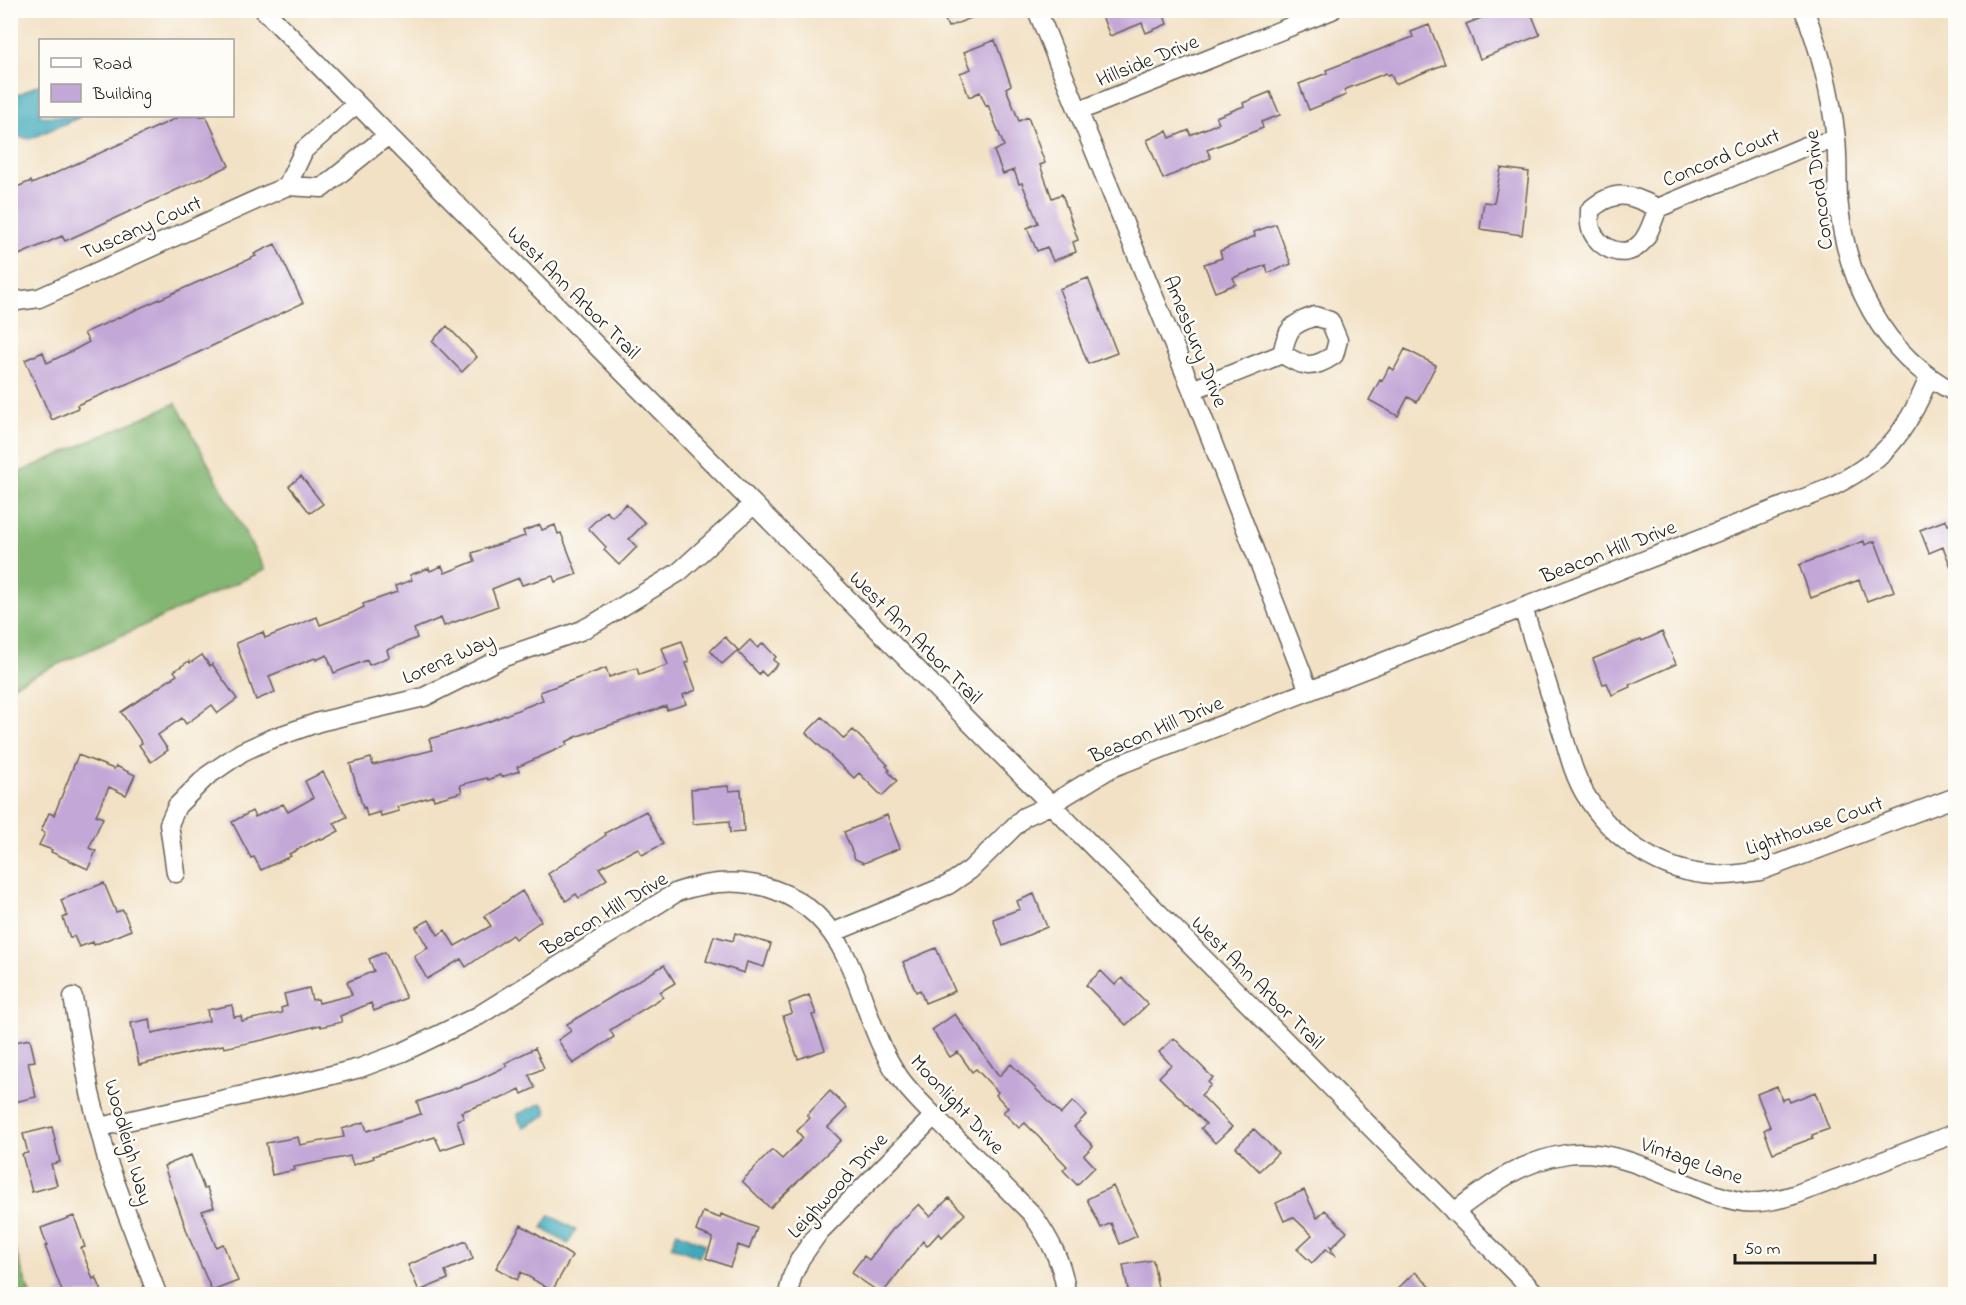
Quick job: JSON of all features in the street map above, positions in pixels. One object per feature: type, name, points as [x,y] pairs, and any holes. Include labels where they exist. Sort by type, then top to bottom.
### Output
[{"type":"street","name":"West Ann Arbor Trail","points":[[264,10],[1536,1294]]},
{"type":"street","name":"Amesbury Drive","points":[[1037,10],[1192,390],[1309,691]]},
{"type":"street","name":"Hillside Drive","points":[[1079,111],[1332,10]]},
{"type":"street","name":"Concord Drive","points":[[1804,10],[1819,54],[1828,93],[1836,140],[1838,199],[1842,225],[1858,287],[1891,341],[1912,364],[1929,377]]},
{"type":"street","points":[[287,186],[304,150],[356,104]]},
{"type":"street","name":"Tuscany Court","points":[[10,302],[39,298],[287,186],[322,188],[388,135]]},
{"type":"street","name":"Concord Court","points":[[1658,208],[1806,146],[1836,140]]},
{"type":"street","points":[[1192,390],[1282,354]]},
{"type":"street","points":[[1929,377],[1956,393]]},
{"type":"street","name":"Beacon Hill Drive","points":[[100,1127],[316,1079],[360,1068],[403,1052],[478,1016],[663,900],[698,885],[735,882],[772,888],[803,905],[832,933],[948,885],[970,870],[1024,817],[1050,805],[1111,768],[1848,480],[1874,462],[1900,435],[1917,408],[1929,377]]},
{"type":"street","name":"Lorenz Way","points":[[176,873],[169,824],[171,816],[177,806],[207,776],[224,763],[267,740],[318,722],[424,697],[504,657],[580,631],[679,572],[753,505]]},
{"type":"street","name":"Lighthouse Court","points":[[1522,608],[1570,760],[1585,794],[1599,814],[1621,837],[1642,853],[1669,866],[1714,875],[1737,875],[1760,871],[1956,797]]},
{"type":"street","name":"Moonlight Drive","points":[[832,933],[847,959],[875,1036],[886,1058],[904,1084],[1032,1214],[1047,1236],[1058,1261],[1065,1294]]},
{"type":"street","name":"Woodleigh Way","points":[[73,998],[90,1093],[108,1163],[157,1294]]},
{"type":"street","name":"Leighwood Drive","points":[[788,1294],[800,1259],[819,1232],[934,1116]]},
{"type":"street","name":"Vintage Lane","points":[[1454,1212],[1502,1177],[1531,1164],[1569,1154],[1598,1155],[1624,1161],[1732,1199],[1759,1202],[1797,1194],[1956,1133]]},
{"type":"green space","points":[[176,403],[265,570],[11,686],[11,476]]},
{"type":"green space","points":[[11,1238],[30,1294],[11,1294]]},
{"type":"water","points":[[39,84],[39,117],[80,117],[30,139],[11,135],[11,98]]},
{"type":"water","points":[[542,1103],[547,1115],[524,1127],[519,1121],[518,1114]]},
{"type":"water","points":[[550,1215],[576,1230],[568,1244],[542,1228]]},
{"type":"water","points":[[677,1232],[705,1244],[699,1257],[671,1246]]},
{"type":"building","points":[[941,10],[988,10],[989,11],[948,27]]},
{"type":"building","points":[[1115,10],[1172,11],[1164,15],[1167,24],[1146,33],[1142,23],[1110,36],[1102,16]]},
{"type":"building","points":[[1530,10],[1540,35],[1480,59],[1466,24],[1499,11]]},
{"type":"building","points":[[1429,25],[1445,64],[1395,84],[1391,74],[1386,73],[1344,90],[1346,95],[1309,110],[1299,84],[1327,73],[1326,70],[1413,37],[1411,32]]},
{"type":"building","points":[[995,40],[1011,85],[1006,88],[1019,121],[1028,117],[1045,163],[1040,165],[1052,198],[1062,194],[1078,240],[1073,242],[1076,252],[1053,261],[1047,247],[1037,251],[1027,228],[1038,223],[1022,183],[1019,184],[1014,170],[1003,174],[994,151],[1004,146],[988,105],[986,106],[980,92],[969,97],[960,73],[971,69],[964,52]]},
{"type":"building","points":[[1270,92],[1280,115],[1261,122],[1263,128],[1207,150],[1211,158],[1163,179],[1147,140],[1167,131],[1170,138],[1189,130],[1190,135],[1219,123],[1216,117]]},
{"type":"building","points":[[179,117],[206,117],[229,166],[65,241],[62,236],[19,255],[10,235],[10,190],[31,181],[32,184]]},
{"type":"building","points":[[1501,168],[1529,172],[1522,235],[1480,229],[1484,202],[1494,203]]},
{"type":"building","points":[[1276,224],[1291,264],[1268,273],[1266,265],[1233,278],[1236,284],[1215,292],[1204,264],[1222,258],[1220,251],[1255,236],[1254,232]]},
{"type":"building","points":[[275,244],[303,303],[174,364],[77,405],[78,408],[52,420],[25,360],[43,352],[47,363],[89,342],[84,333],[256,256],[254,254]]},
{"type":"building","points":[[1088,278],[1117,353],[1088,364],[1059,289]]},
{"type":"building","points":[[447,326],[477,357],[462,372],[432,341]]},
{"type":"building","points":[[1405,349],[1436,365],[1417,402],[1408,397],[1398,416],[1369,400],[1389,367],[1394,370]]},
{"type":"building","points":[[301,476],[323,504],[310,513],[289,486]]},
{"type":"building","points":[[626,504],[645,523],[629,539],[637,547],[619,565],[604,550],[606,547],[588,528],[606,511],[612,517]]},
{"type":"building","points":[[1946,520],[1948,525],[1956,522],[1955,577],[1943,547],[1929,553],[1920,530]]},
{"type":"building","points":[[540,525],[542,530],[555,525],[558,534],[561,533],[577,574],[555,582],[553,576],[522,585],[519,578],[492,589],[498,606],[444,626],[441,618],[414,629],[417,638],[387,650],[389,657],[369,665],[367,660],[334,673],[327,655],[269,676],[275,692],[256,700],[236,643],[263,632],[265,638],[317,617],[320,625],[352,613],[364,607],[363,604],[397,592],[395,586],[412,580],[410,575],[442,566],[445,573],[475,561],[472,553],[525,536],[523,531]]},
{"type":"building","points":[[1864,541],[1865,545],[1875,541],[1894,591],[1867,601],[1859,580],[1811,598],[1799,565]]},
{"type":"building","points":[[1662,632],[1676,664],[1612,695],[1607,683],[1603,684],[1593,659]]},
{"type":"building","points":[[725,637],[738,650],[722,664],[710,651]]},
{"type":"building","points":[[750,640],[758,648],[763,643],[776,657],[773,660],[778,664],[766,676],[761,671],[759,674],[738,652]]},
{"type":"building","points":[[682,641],[689,662],[686,663],[696,690],[683,695],[686,704],[667,710],[666,706],[578,736],[566,742],[567,745],[517,767],[519,771],[502,777],[500,775],[488,780],[487,778],[460,785],[462,792],[434,800],[433,796],[397,807],[399,811],[381,816],[380,812],[367,816],[350,764],[371,758],[373,765],[433,750],[429,739],[488,722],[543,700],[540,692],[606,668],[609,677],[637,668],[639,675],[668,665],[662,648]]},
{"type":"building","points":[[202,655],[210,666],[212,664],[237,699],[218,713],[212,705],[186,724],[182,718],[158,735],[168,750],[151,762],[139,745],[142,743],[121,712],[177,675],[174,671]]},
{"type":"building","points":[[822,717],[844,739],[853,730],[888,765],[886,766],[890,770],[888,771],[897,781],[882,796],[859,773],[854,778],[806,733]]},
{"type":"building","points":[[78,755],[114,769],[116,766],[135,775],[126,795],[109,787],[96,815],[103,818],[89,848],[96,851],[88,869],[39,845],[45,833],[41,831],[49,813],[54,815]]},
{"type":"building","points":[[323,772],[347,817],[334,823],[339,831],[322,840],[320,838],[289,854],[291,856],[261,870],[254,857],[251,858],[232,822],[252,811],[255,817],[283,804],[288,812],[313,798],[305,781]]},
{"type":"building","points":[[728,786],[729,791],[741,790],[744,832],[730,833],[729,821],[693,824],[691,789]]},
{"type":"building","points":[[646,811],[663,844],[642,855],[638,848],[599,868],[607,879],[579,898],[576,894],[566,901],[548,874],[606,835],[605,833]]},
{"type":"building","points":[[887,815],[900,848],[864,863],[855,859],[844,832]]},
{"type":"building","points":[[104,883],[116,912],[123,910],[131,930],[94,945],[93,942],[79,947],[74,936],[70,938],[63,918],[67,916],[61,900]]},
{"type":"building","points":[[522,891],[541,921],[515,939],[512,935],[466,967],[461,959],[427,979],[414,956],[428,948],[416,927],[429,920],[438,935],[445,930],[455,946],[491,926],[484,916]]},
{"type":"building","points":[[1034,894],[1047,927],[1003,946],[993,919],[1020,909],[1017,901]]},
{"type":"building","points":[[735,933],[771,944],[764,967],[747,962],[744,973],[706,961],[714,936],[733,941]]},
{"type":"building","points":[[936,948],[955,991],[925,1003],[920,990],[916,992],[903,962]]},
{"type":"building","points":[[385,952],[406,998],[374,1011],[371,1003],[340,1016],[342,1022],[321,1027],[320,1025],[224,1048],[223,1045],[139,1065],[131,1023],[150,1019],[152,1033],[209,1021],[207,1010],[232,1005],[234,1017],[241,1016],[242,1021],[282,1013],[281,1008],[287,1006],[284,994],[309,988],[312,1000],[318,999],[319,1003],[352,995],[347,982],[374,971],[369,959]]},
{"type":"building","points":[[664,965],[675,983],[660,992],[663,997],[610,1030],[614,1037],[573,1064],[558,1040],[571,1031],[567,1024]]},
{"type":"building","points":[[1101,971],[1115,985],[1122,978],[1148,1004],[1126,1025],[1086,985]]},
{"type":"building","points":[[809,995],[816,1014],[812,1015],[825,1050],[798,1059],[783,1016],[792,1013],[789,1003]]},
{"type":"building","points":[[955,1014],[999,1076],[1011,1064],[1061,1114],[1073,1101],[1086,1115],[1074,1127],[1093,1146],[1084,1155],[1095,1167],[1077,1185],[1063,1170],[1067,1166],[1025,1123],[1019,1128],[1003,1112],[1008,1108],[996,1095],[998,1092],[976,1069],[972,1072],[958,1052],[950,1057],[932,1030]]},
{"type":"building","points":[[1174,1038],[1213,1078],[1208,1082],[1211,1085],[1201,1095],[1232,1127],[1215,1143],[1201,1128],[1206,1124],[1159,1077],[1171,1065],[1159,1052]]},
{"type":"building","points":[[30,1039],[35,1061],[28,1062],[36,1097],[10,1103],[10,1043]]},
{"type":"building","points":[[535,1048],[544,1068],[529,1075],[535,1088],[522,1094],[520,1089],[498,1100],[461,1112],[464,1118],[457,1120],[464,1142],[441,1150],[435,1137],[373,1156],[374,1158],[353,1165],[350,1156],[294,1167],[295,1170],[272,1175],[266,1143],[298,1137],[300,1145],[344,1137],[342,1129],[364,1122],[367,1131],[421,1114],[417,1102],[478,1080],[507,1066],[505,1063]]},
{"type":"building","points":[[1777,1086],[1782,1100],[1788,1098],[1790,1102],[1815,1092],[1829,1129],[1812,1135],[1813,1138],[1773,1153],[1764,1130],[1770,1127],[1757,1094]]},
{"type":"building","points":[[830,1091],[847,1108],[828,1127],[841,1140],[770,1208],[742,1181],[772,1150],[782,1159],[803,1138],[797,1131],[810,1118],[807,1115]]},
{"type":"building","points":[[52,1127],[60,1162],[51,1164],[57,1185],[32,1192],[22,1154],[28,1153],[23,1134]]},
{"type":"building","points":[[1254,1129],[1278,1153],[1259,1171],[1236,1147]]},
{"type":"building","points":[[191,1155],[204,1189],[207,1188],[214,1207],[202,1211],[216,1247],[223,1244],[238,1281],[212,1291],[190,1240],[164,1166]]},
{"type":"building","points":[[1113,1186],[1137,1236],[1120,1244],[1111,1223],[1101,1228],[1087,1199]]},
{"type":"building","points":[[1304,1190],[1317,1218],[1325,1210],[1347,1232],[1332,1247],[1330,1246],[1334,1255],[1326,1249],[1312,1263],[1297,1249],[1312,1235],[1293,1217],[1284,1221],[1276,1203]]},
{"type":"building","points":[[949,1198],[965,1214],[942,1237],[939,1233],[927,1246],[923,1241],[882,1294],[851,1273],[864,1256],[869,1260],[892,1230],[919,1204],[930,1216]]},
{"type":"building","points":[[703,1212],[720,1218],[721,1214],[757,1228],[749,1249],[738,1245],[730,1267],[706,1258],[713,1238],[696,1231]]},
{"type":"building","points":[[74,1216],[85,1247],[81,1248],[93,1279],[96,1277],[103,1294],[55,1294],[62,1291],[45,1246],[47,1246],[41,1228]]},
{"type":"building","points":[[521,1225],[572,1256],[552,1291],[521,1272],[517,1280],[496,1268]]},
{"type":"building","points":[[466,1241],[473,1259],[445,1271],[448,1279],[419,1291],[408,1265]]},
{"type":"building","points":[[1153,1260],[1159,1294],[1129,1294],[1123,1265]]},
{"type":"building","points":[[1415,1272],[1438,1294],[1392,1294]]}]
